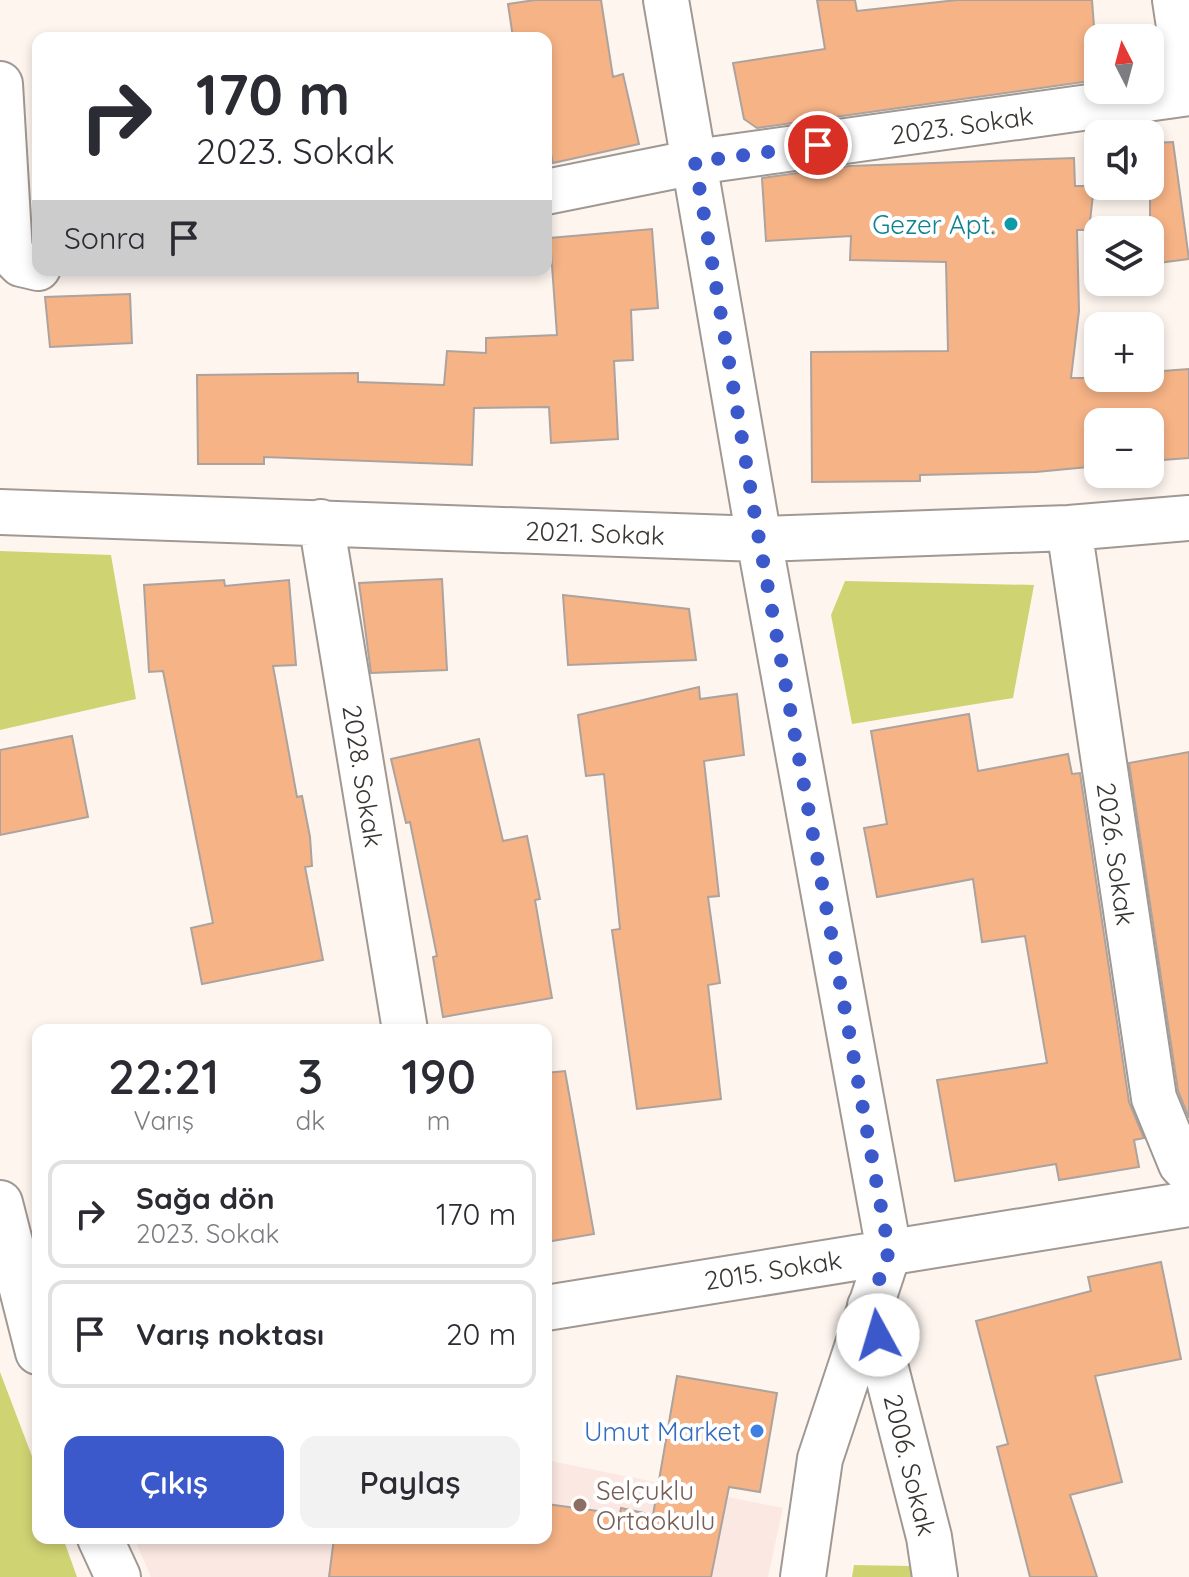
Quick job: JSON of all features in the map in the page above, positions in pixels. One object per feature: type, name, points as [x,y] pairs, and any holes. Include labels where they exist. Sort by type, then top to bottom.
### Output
[{"type":"street","points":[[666,0],[759,539],[889,1251],[820,1459],[803,1577]]},
{"type":"street","points":[[1175,0],[1189,93]]},
{"type":"street","points":[[0,84],[10,253],[21,264],[32,267]]},
{"type":"street","name":"2023. Sokak","points":[[552,191],[695,162],[1189,93]]},
{"type":"street","name":"2021. Sokak","points":[[0,512],[759,539],[1069,528],[1189,518]]},
{"type":"street","name":"2028. Sokak","points":[[321,522],[404,1024]]},
{"type":"street","name":"2026. Sokak","points":[[1069,528],[1154,1098],[1181,1164],[1189,1172]]},
{"type":"street","points":[[0,1203],[32,1328]]},
{"type":"street","name":"2015. Sokak","points":[[552,1307],[1189,1204]]},
{"type":"street","name":"2006. Sokak","points":[[870,1306],[929,1537],[935,1577]]},
{"type":"street","points":[[103,1544],[118,1577]]},
{"type":"shaded area","points":[[552,1461],[783,1508],[768,1577],[151,1577],[137,1544],[552,1544]]},
{"type":"green space","points":[[0,551],[111,555],[136,699],[0,730]]},
{"type":"green space","points":[[845,581],[1034,585],[1013,698],[852,724],[831,615]]},
{"type":"green space","points":[[0,1372],[32,1456],[32,1544],[65,1544],[77,1577],[0,1577]]},
{"type":"green space","points":[[854,1565],[911,1566],[913,1577],[852,1577]]},
{"type":"building","points":[[535,0],[601,0],[613,77],[623,74],[639,144],[553,163],[552,32],[512,32],[508,4]]},
{"type":"building","points":[[817,0],[855,0],[857,11],[957,0],[1092,0],[1094,24],[1084,24],[1084,82],[757,128],[744,119],[733,63],[825,49]]},
{"type":"building","points":[[1164,142],[1173,142],[1189,259],[1164,262],[1164,216],[1150,216],[1150,200],[1164,200]]},
{"type":"building","points":[[1074,158],[1075,186],[1084,186],[1084,200],[1092,200],[1091,216],[1084,216],[1084,230],[1077,230],[1079,311],[1071,378],[1084,378],[1084,392],[1164,392],[1164,371],[1189,369],[1189,458],[1164,460],[1164,408],[1084,408],[1084,467],[1036,472],[920,475],[920,481],[812,482],[811,352],[948,351],[946,262],[850,260],[851,236],[766,241],[762,178],[849,166]]},
{"type":"building","points":[[652,229],[658,308],[631,310],[633,360],[614,361],[618,439],[551,443],[549,407],[474,408],[472,465],[264,457],[264,464],[198,464],[197,375],[358,373],[358,382],[444,385],[447,351],[486,353],[486,338],[557,335],[552,238]]},
{"type":"building","points":[[130,294],[132,343],[50,347],[45,297]]},
{"type":"building","points":[[442,579],[447,670],[371,673],[359,583]]},
{"type":"building","points":[[224,580],[225,586],[289,580],[296,665],[273,666],[297,797],[302,796],[310,837],[312,866],[305,867],[323,960],[202,984],[191,928],[213,923],[163,671],[149,672],[144,585]]},
{"type":"building","points":[[563,595],[689,609],[696,660],[568,665]]},
{"type":"building","points":[[699,687],[700,699],[737,694],[744,755],[704,761],[719,896],[708,897],[720,983],[708,985],[721,1099],[637,1109],[612,930],[620,929],[604,774],[586,776],[578,715]]},
{"type":"building","points":[[969,714],[978,771],[1068,754],[1072,774],[1080,773],[1129,1102],[1144,1138],[1134,1140],[1139,1167],[1059,1180],[1056,1164],[955,1181],[937,1080],[1047,1063],[1025,936],[982,942],[973,879],[877,897],[864,828],[887,824],[871,731]]},
{"type":"building","points":[[72,736],[88,817],[0,835],[0,750]]},
{"type":"building","points":[[479,739],[503,841],[527,836],[540,899],[535,900],[552,998],[443,1017],[433,957],[437,956],[410,822],[406,823],[391,759]]},
{"type":"building","points":[[1189,752],[1189,1118],[1178,1091],[1129,763]]},
{"type":"building","points":[[565,1071],[594,1234],[552,1241],[552,1072]]},
{"type":"building","points":[[1161,1262],[1181,1359],[1095,1376],[1122,1482],[1070,1495],[1097,1577],[1030,1577],[997,1447],[1008,1444],[976,1321],[1091,1291],[1088,1277]]},
{"type":"building","points":[[677,1376],[777,1393],[760,1492],[729,1487],[711,1577],[329,1577],[333,1544],[552,1544],[552,1505],[620,1514],[621,1508],[653,1515]]},
{"type":"place","name":"Gezer Apt.","points":[[1011,224]]},
{"type":"place","name":"Umut Market","points":[[757,1431]]},
{"type":"place","name":"Selçuklu Ortaokulu","points":[[580,1505]]},
{"type":"route","points":[[818,145],[695,162],[759,539],[889,1251],[870,1306],[878,1335]]}]
